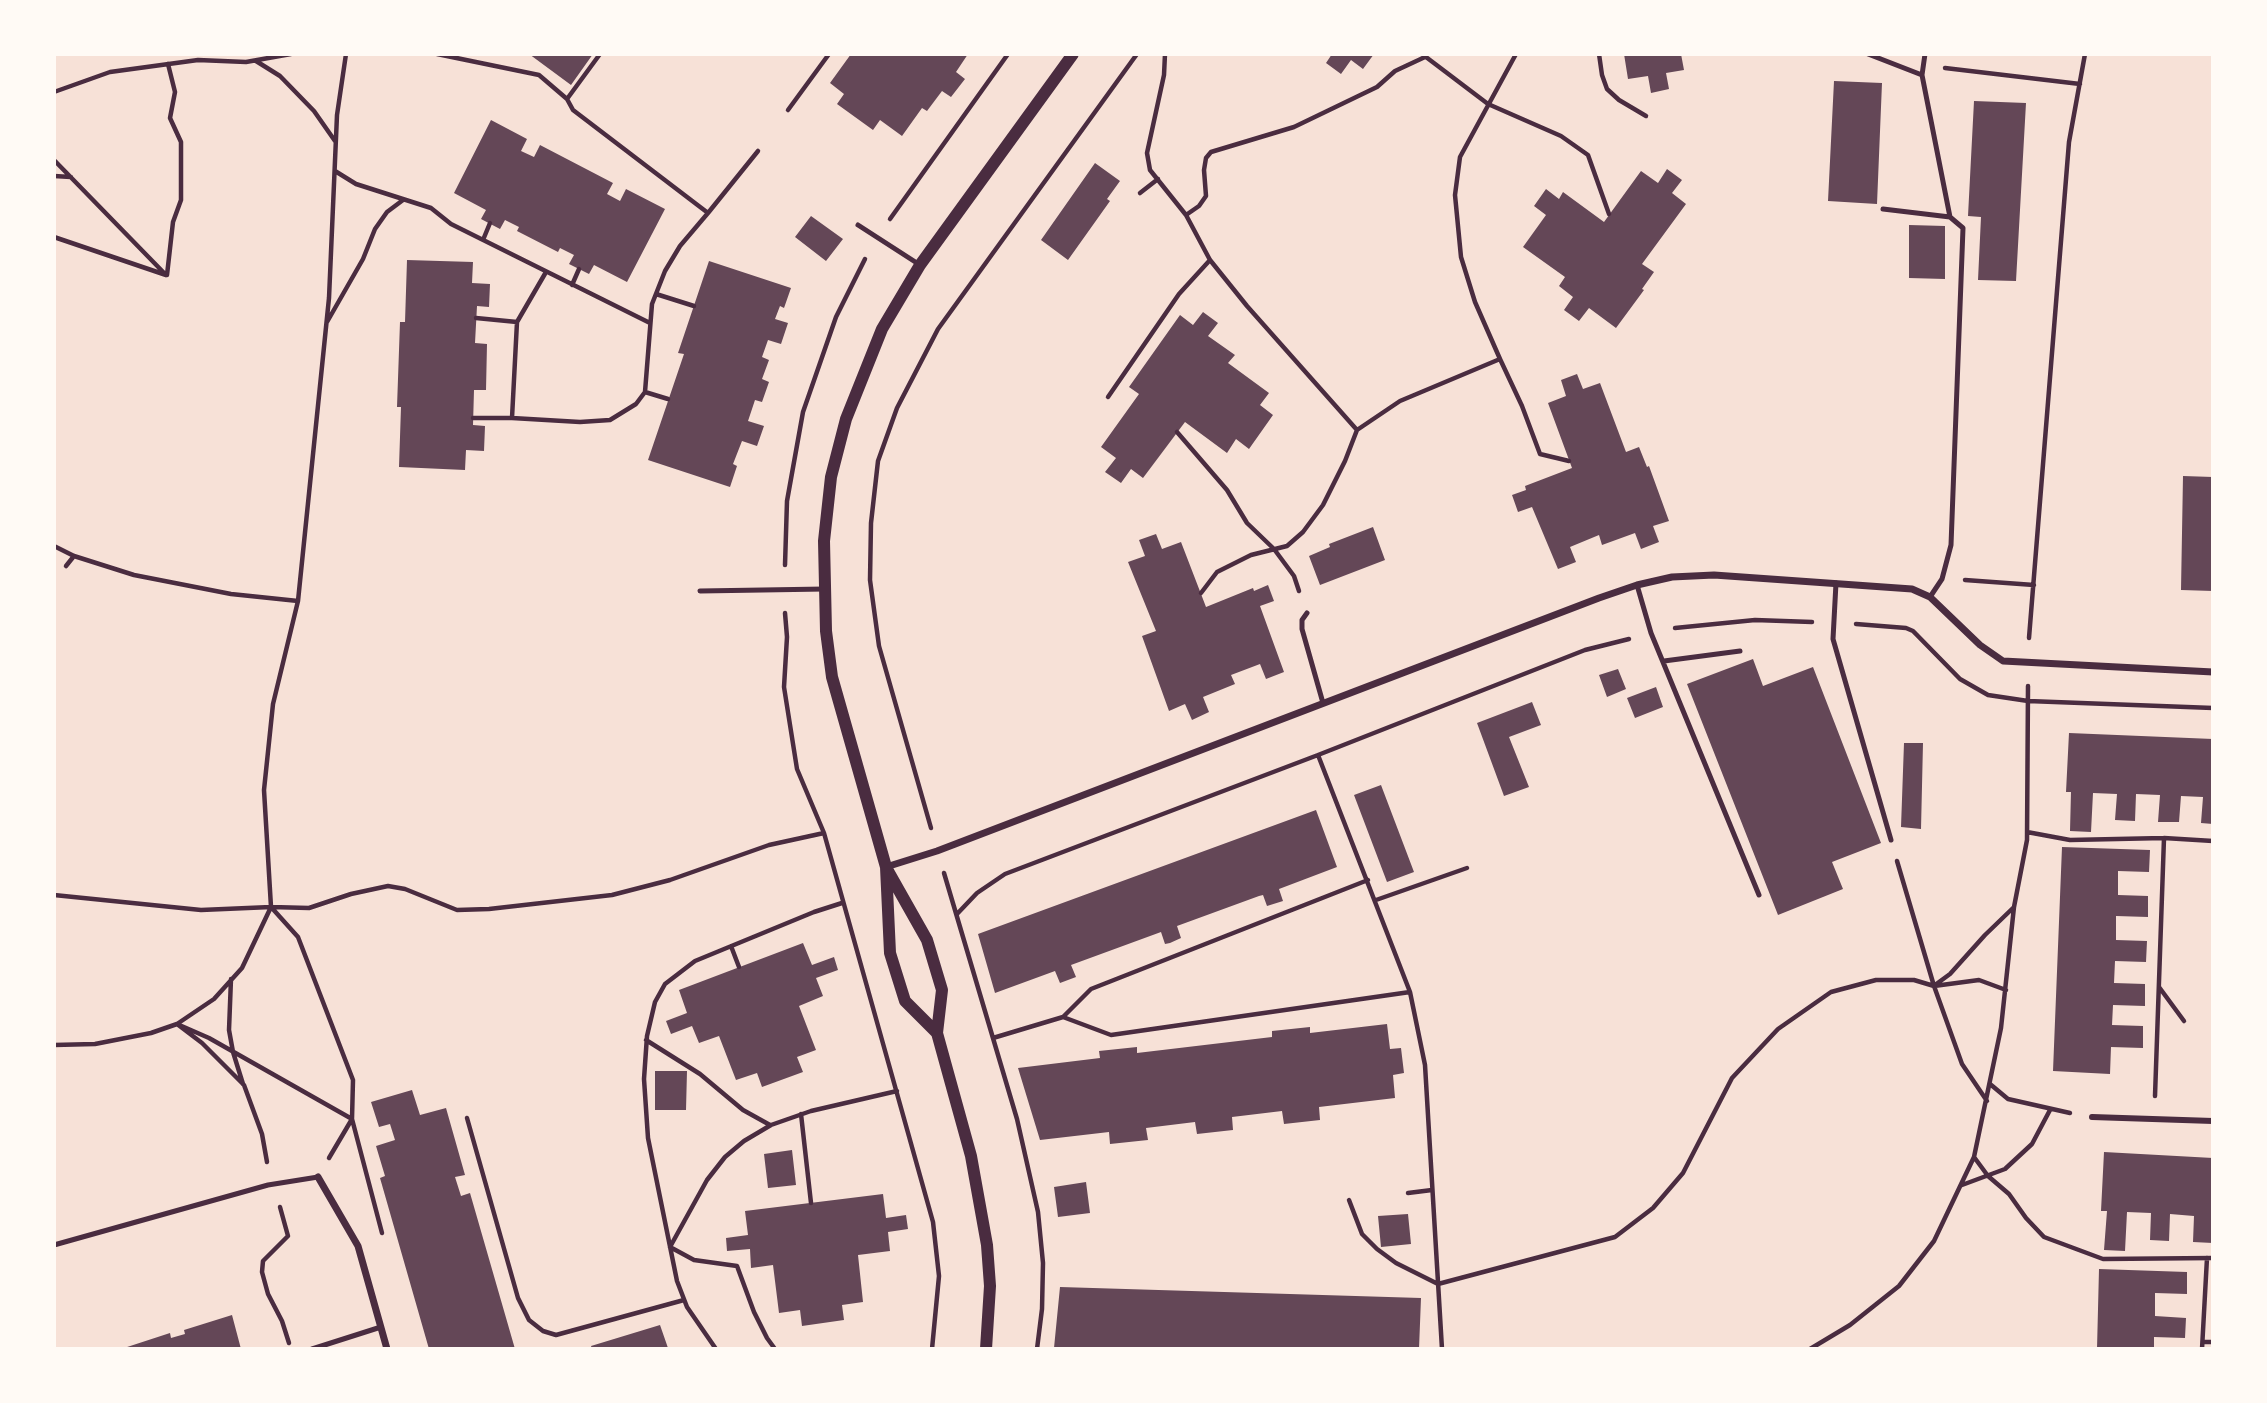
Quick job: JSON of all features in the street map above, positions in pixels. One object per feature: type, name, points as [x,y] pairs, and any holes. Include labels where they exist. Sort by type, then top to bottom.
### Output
[{"type":"street","points":[[937,1033],[905,1000],[897,977],[890,953],[886,867],[832,677],[826,631],[824,541],[831,477],[846,419],[882,329],[920,265],[1073,54]]},
{"type":"street","points":[[886,867],[937,851],[1637,585],[1672,577],[1714,575],[1912,589],[1930,597],[1980,645],[2003,661],[2213,672]]},
{"type":"street","points":[[886,867],[927,940],[942,990],[937,1033],[971,1156],[988,1245],[990,1286],[986,1349]]},
{"type":"street","points":[[2092,1117],[2213,1121]]},
{"type":"street","points":[[318,1177],[358,1246],[387,1349]]},
{"type":"lane","points":[[1868,54],[1922,75]]},
{"type":"lane","points":[[1925,54],[1922,75],[1950,217]]},
{"type":"lane","points":[[1883,209],[1950,217],[1963,229],[1951,545],[1942,579],[1930,597]]},
{"type":"lane","points":[[858,225],[920,265]]},
{"type":"lane","points":[[1836,583],[1833,639],[1891,840]]},
{"type":"lane","points":[[1637,585],[1651,633],[1759,895]]},
{"type":"lane","points":[[700,591],[825,589]]},
{"type":"lane","points":[[1307,613],[1302,620],[1302,629],[1324,703]]},
{"type":"lane","points":[[1664,661],[1740,651]]},
{"type":"lane","points":[[54,1245],[273,1184],[318,1177]]},
{"type":"lane","points":[[312,1349],[381,1327]]},
{"type":"path","points":[[54,92],[110,72],[197,57],[255,60],[292,54]]},
{"type":"path","points":[[54,1045],[95,1044],[151,1033],[177,1024],[214,999],[242,968],[271,907],[264,790],[273,704],[298,601],[329,298],[337,115],[346,54]]},
{"type":"path","points":[[437,54],[539,75],[567,99],[573,110],[708,213]]},
{"type":"path","points":[[567,99],[600,54]]},
{"type":"path","points":[[788,110],[829,54]]},
{"type":"path","points":[[929,821],[877,633],[870,580],[871,523],[878,461],[897,408],[938,329],[1137,54]]},
{"type":"path","points":[[1165,54],[1162,85],[1147,153],[1150,170],[1186,215],[1210,260],[1247,306],[1357,430]]},
{"type":"path","points":[[1516,54],[1460,157],[1455,195],[1461,257],[1475,302],[1522,406],[1540,454],[1569,461]]},
{"type":"path","points":[[1599,54],[1607,89],[1619,100],[1646,116]]},
{"type":"path","points":[[2028,648],[2069,142],[2085,54]]},
{"type":"path","points":[[1186,215],[1206,197],[1204,170],[1206,158],[1211,152],[1294,127],[1377,88],[1395,71],[1423,56],[1488,104],[1561,136],[1588,155],[1609,214]]},
{"type":"path","points":[[255,60],[280,76],[314,111],[336,142]]},
{"type":"path","points":[[167,275],[173,222],[181,200],[181,142],[170,118],[175,92],[168,64]]},
{"type":"path","points":[[1924,65],[2080,84]]},
{"type":"path","points":[[473,418],[580,422],[610,420],[636,404],[645,392],[650,323],[656,294],[665,271],[680,246],[758,151]]},
{"type":"path","points":[[54,160],[167,275]]},
{"type":"path","points":[[334,171],[356,184],[431,208],[451,225],[650,323]]},
{"type":"path","points":[[54,176],[72,177]]},
{"type":"path","points":[[1140,193],[1158,179]]},
{"type":"path","points":[[326,324],[363,259],[375,229],[387,212],[404,200]]},
{"type":"path","points":[[483,240],[490,223]]},
{"type":"path","points":[[54,237],[167,275]]},
{"type":"path","points":[[1108,397],[1179,294],[1210,260]]},
{"type":"path","points":[[572,285],[579,269]]},
{"type":"path","points":[[512,418],[517,322],[546,272]]},
{"type":"path","points":[[656,294],[694,306]]},
{"type":"path","points":[[476,318],[517,322]]},
{"type":"path","points":[[1201,593],[1217,572],[1251,555],[1287,545],[1303,532],[1323,505],[1357,430],[1400,401],[1500,359]]},
{"type":"path","points":[[645,392],[668,400]]},
{"type":"path","points":[[1177,432],[1227,490],[1247,523],[1274,549],[1294,576],[1307,613]]},
{"type":"path","points":[[54,546],[74,556],[134,575],[231,594],[298,601]]},
{"type":"path","points":[[66,566],[74,556]]},
{"type":"path","points":[[1942,579],[2034,585]]},
{"type":"path","points":[[1037,1349],[1042,1309],[1043,1263],[1038,1212],[1017,1119],[957,915],[977,893],[1005,874],[1586,650],[1679,627],[1755,620],[1906,628],[1920,636],[1960,679],[1988,695],[2028,701],[2213,708]]},
{"type":"path","points":[[1811,1349],[1850,1325],[1899,1286],[1934,1241],[1975,1157],[2006,990],[2014,907],[2027,832],[2028,701]]},
{"type":"path","points":[[1318,755],[1410,992],[1425,1065],[1442,1349]]},
{"type":"path","points":[[2027,832],[2070,840],[2164,838],[2213,841]]},
{"type":"path","points":[[54,895],[201,910],[309,908],[351,894],[388,886],[405,889],[457,909],[562,902],[612,895],[670,880],[769,845],[824,833]]},
{"type":"path","points":[[2154,1119],[2164,838]]},
{"type":"path","points":[[1891,840],[1934,986],[1962,1064],[1987,1102]]},
{"type":"path","points":[[1376,900],[1467,868]]},
{"type":"path","points":[[993,1038],[1063,1017],[1091,989],[1368,880]]},
{"type":"path","points":[[716,1349],[701,1330],[677,1281],[648,1138],[644,1079],[646,1040],[654,1002],[665,984],[695,961],[842,903]]},
{"type":"path","points":[[271,907],[298,937],[353,1080],[352,1119],[384,1241]]},
{"type":"path","points":[[1934,986],[1950,974],[1985,934],[2014,907]]},
{"type":"path","points":[[731,946],[739,967]]},
{"type":"path","points":[[231,979],[229,1030],[233,1052],[262,1134],[264,1152],[288,1236],[263,1261],[262,1272],[268,1294],[282,1321],[291,1349]]},
{"type":"path","points":[[1349,1200],[1362,1234],[1377,1249],[1395,1264],[1438,1284],[1615,1237],[1653,1208],[1683,1173],[1732,1077],[1778,1029],[1831,992],[1876,980],[1914,980],[1934,986],[1979,981],[2006,990]]},
{"type":"path","points":[[2159,986],[2184,1021]]},
{"type":"path","points":[[1063,1017],[1111,1035],[1410,992]]},
{"type":"path","points":[[177,1024],[233,1052],[352,1119]]},
{"type":"path","points":[[177,1024],[202,1043],[244,1085]]},
{"type":"path","points":[[646,1040],[700,1074],[743,1110],[771,1125]]},
{"type":"path","points":[[1990,1084],[2008,1099],[2092,1117]]},
{"type":"path","points":[[670,1247],[706,1180],[744,1141],[771,1125],[801,1114],[897,1091]]},
{"type":"path","points":[[1961,1185],[2005,1169],[2032,1144],[2050,1110]]},
{"type":"path","points":[[801,1114],[811,1203]]},
{"type":"path","points":[[467,1118],[517,1298],[529,1320],[542,1331],[556,1335],[684,1300]]},
{"type":"path","points":[[318,1177],[352,1119]]},
{"type":"path","points":[[1975,1157],[1988,1176],[2009,1195],[2044,1237],[2103,1259],[2210,1258]]},
{"type":"path","points":[[1408,1193],[1432,1190]]},
{"type":"path","points":[[670,1247],[694,1260],[737,1266],[754,1312],[775,1349]]},
{"type":"path","points":[[2210,1258],[2213,1264]]},
{"type":"path","points":[[2210,1258],[2203,1346],[2213,1342]]},
{"type":"building","points":[[529,54],[593,54],[571,85]]},
{"type":"building","points":[[851,54],[968,54],[956,72],[965,79],[951,97],[942,91],[927,111],[922,108],[902,136],[880,120],[873,130],[837,104],[844,94],[830,83]]},
{"type":"building","points":[[1332,54],[1374,54],[1363,69],[1351,60],[1341,74],[1326,63]]},
{"type":"building","points":[[1624,54],[1681,54],[1684,70],[1666,73],[1669,89],[1651,93],[1648,76],[1628,79]]},
{"type":"building","points":[[1834,81],[1882,83],[1877,204],[1828,201]]},
{"type":"building","points":[[1974,101],[2026,103],[2016,281],[1978,280],[1981,217],[1968,216]]},
{"type":"building","points":[[491,120],[527,139],[521,151],[534,157],[540,145],[613,183],[607,194],[620,201],[626,189],[665,209],[627,282],[594,265],[589,274],[569,264],[574,255],[560,248],[558,252],[517,231],[519,227],[505,220],[500,229],[481,219],[486,210],[454,193]]},
{"type":"building","points":[[1095,163],[1120,181],[1107,199],[1110,201],[1068,260],[1041,240]]},
{"type":"building","points":[[1667,169],[1682,180],[1672,193],[1686,204],[1642,264],[1654,272],[1642,289],[1644,290],[1616,328],[1589,308],[1579,321],[1564,310],[1573,297],[1559,286],[1565,277],[1523,247],[1546,215],[1534,206],[1546,189],[1559,199],[1563,192],[1604,222],[1641,171],[1658,183]]},
{"type":"building","points":[[811,216],[843,239],[826,261],[795,237]]},
{"type":"building","points":[[1909,225],[1945,226],[1945,279],[1909,278]]},
{"type":"building","points":[[407,260],[473,262],[472,283],[490,284],[489,307],[477,306],[475,343],[487,344],[486,390],[474,390],[473,425],[485,426],[484,451],[466,450],[465,470],[399,467],[401,407],[397,407],[400,322],[405,322]]},
{"type":"building","points":[[709,261],[791,288],[784,308],[780,306],[775,319],[788,323],[781,344],[768,340],[762,357],[769,360],[762,379],[769,382],[762,402],[755,400],[748,421],[764,426],[757,446],[742,441],[733,464],[737,466],[730,487],[648,460],[684,354],[678,353]]},
{"type":"building","points":[[1203,312],[1218,323],[1208,336],[1235,355],[1228,363],[1269,393],[1260,405],[1273,415],[1249,449],[1236,439],[1227,453],[1185,422],[1143,478],[1131,469],[1121,483],[1105,472],[1116,458],[1101,447],[1139,394],[1129,387],[1180,315],[1193,325]]},
{"type":"building","points":[[1577,374],[1583,389],[1600,383],[1626,452],[1639,447],[1647,467],[1649,466],[1669,521],[1653,526],[1659,542],[1641,549],[1635,533],[1602,545],[1599,535],[1570,547],[1576,562],[1558,569],[1532,507],[1518,512],[1512,495],[1526,490],[1525,486],[1572,468],[1548,403],[1566,396],[1561,380]]},
{"type":"building","points":[[2183,476],[2213,477],[2213,591],[2181,590]]},
{"type":"building","points":[[1373,527],[1385,560],[1320,585],[1309,556],[1330,547],[1329,544]]},
{"type":"building","points":[[1156,534],[1162,549],[1181,542],[1206,607],[1253,588],[1254,591],[1268,585],[1274,601],[1260,606],[1284,672],[1266,679],[1260,664],[1231,675],[1235,684],[1203,697],[1209,712],[1192,720],[1185,704],[1169,711],[1142,636],[1156,631],[1128,562],[1145,556],[1139,540]]},
{"type":"building","points":[[1753,659],[1763,686],[1813,667],[1881,843],[1832,862],[1843,889],[1778,915],[1687,684]]},
{"type":"building","points":[[1618,669],[1626,689],[1607,697],[1599,675]]},
{"type":"building","points":[[1656,687],[1663,707],[1635,718],[1627,698]]},
{"type":"building","points":[[1532,702],[1541,725],[1509,737],[1529,787],[1504,796],[1477,723]]},
{"type":"building","points":[[2069,733],[2213,739],[2213,824],[2201,823],[2203,797],[2181,796],[2179,822],[2158,822],[2160,795],[2136,794],[2135,821],[2115,820],[2117,794],[2093,793],[2091,832],[2070,831],[2071,792],[2066,792]]},
{"type":"building","points":[[1904,743],[1923,743],[1921,829],[1901,827]]},
{"type":"building","points":[[1381,785],[1414,872],[1387,882],[1354,795]]},
{"type":"building","points":[[1316,810],[1337,867],[1279,889],[1283,901],[1267,906],[1263,895],[1259,896],[1177,926],[1181,938],[1170,943],[1165,944],[1161,932],[1071,965],[1076,977],[1060,983],[1055,971],[995,993],[978,934]]},
{"type":"building","points":[[2062,847],[2150,850],[2149,872],[2118,871],[2118,895],[2148,896],[2148,917],[2116,916],[2116,940],[2147,941],[2146,962],[2115,961],[2114,983],[2145,984],[2145,1006],[2113,1005],[2112,1025],[2143,1026],[2143,1048],[2111,1047],[2110,1074],[2053,1071]]},
{"type":"building","points":[[803,943],[812,965],[834,957],[838,970],[816,978],[823,996],[799,1006],[816,1050],[797,1057],[803,1072],[762,1087],[757,1073],[736,1080],[719,1036],[699,1043],[692,1026],[671,1034],[666,1021],[687,1013],[679,990]]},
{"type":"building","points":[[1387,1024],[1390,1049],[1401,1048],[1404,1073],[1393,1075],[1395,1098],[1319,1107],[1320,1120],[1284,1124],[1282,1111],[1232,1117],[1233,1130],[1197,1134],[1195,1122],[1146,1128],[1148,1140],[1110,1144],[1109,1132],[1040,1140],[1018,1068],[1100,1058],[1099,1051],[1137,1047],[1137,1053],[1272,1037],[1272,1031],[1310,1027],[1310,1033]]},
{"type":"building","points":[[655,1071],[687,1071],[686,1110],[655,1110]]},
{"type":"building","points":[[412,1090],[420,1115],[446,1108],[465,1175],[455,1177],[461,1196],[470,1193],[515,1349],[429,1349],[380,1178],[385,1176],[376,1146],[395,1140],[390,1124],[379,1127],[371,1102]]},
{"type":"building","points":[[792,1150],[796,1185],[768,1188],[764,1154]]},
{"type":"building","points":[[2104,1152],[2213,1158],[2213,1243],[2193,1242],[2194,1216],[2170,1214],[2169,1241],[2150,1240],[2151,1213],[2127,1212],[2125,1251],[2104,1250],[2107,1211],[2101,1211]]},
{"type":"building","points":[[1086,1182],[1090,1213],[1058,1217],[1054,1187]]},
{"type":"building","points":[[883,1194],[886,1218],[906,1215],[908,1229],[888,1232],[890,1251],[858,1255],[863,1302],[842,1305],[844,1320],[802,1326],[800,1310],[779,1313],[773,1265],[751,1268],[750,1249],[727,1251],[726,1238],[748,1235],[745,1211]]},
{"type":"building","points":[[1408,1214],[1411,1244],[1381,1247],[1378,1216]]},
{"type":"building","points":[[2099,1269],[2187,1272],[2187,1294],[2155,1293],[2155,1316],[2186,1318],[2185,1338],[2154,1337],[2154,1349],[2097,1349]]},
{"type":"building","points":[[1060,1287],[1421,1298],[1419,1349],[1054,1348]]},
{"type":"building","points":[[232,1315],[241,1349],[121,1349],[170,1333],[171,1338],[185,1334],[184,1330]]},
{"type":"building","points":[[660,1325],[668,1348],[592,1349],[591,1346]]}]
